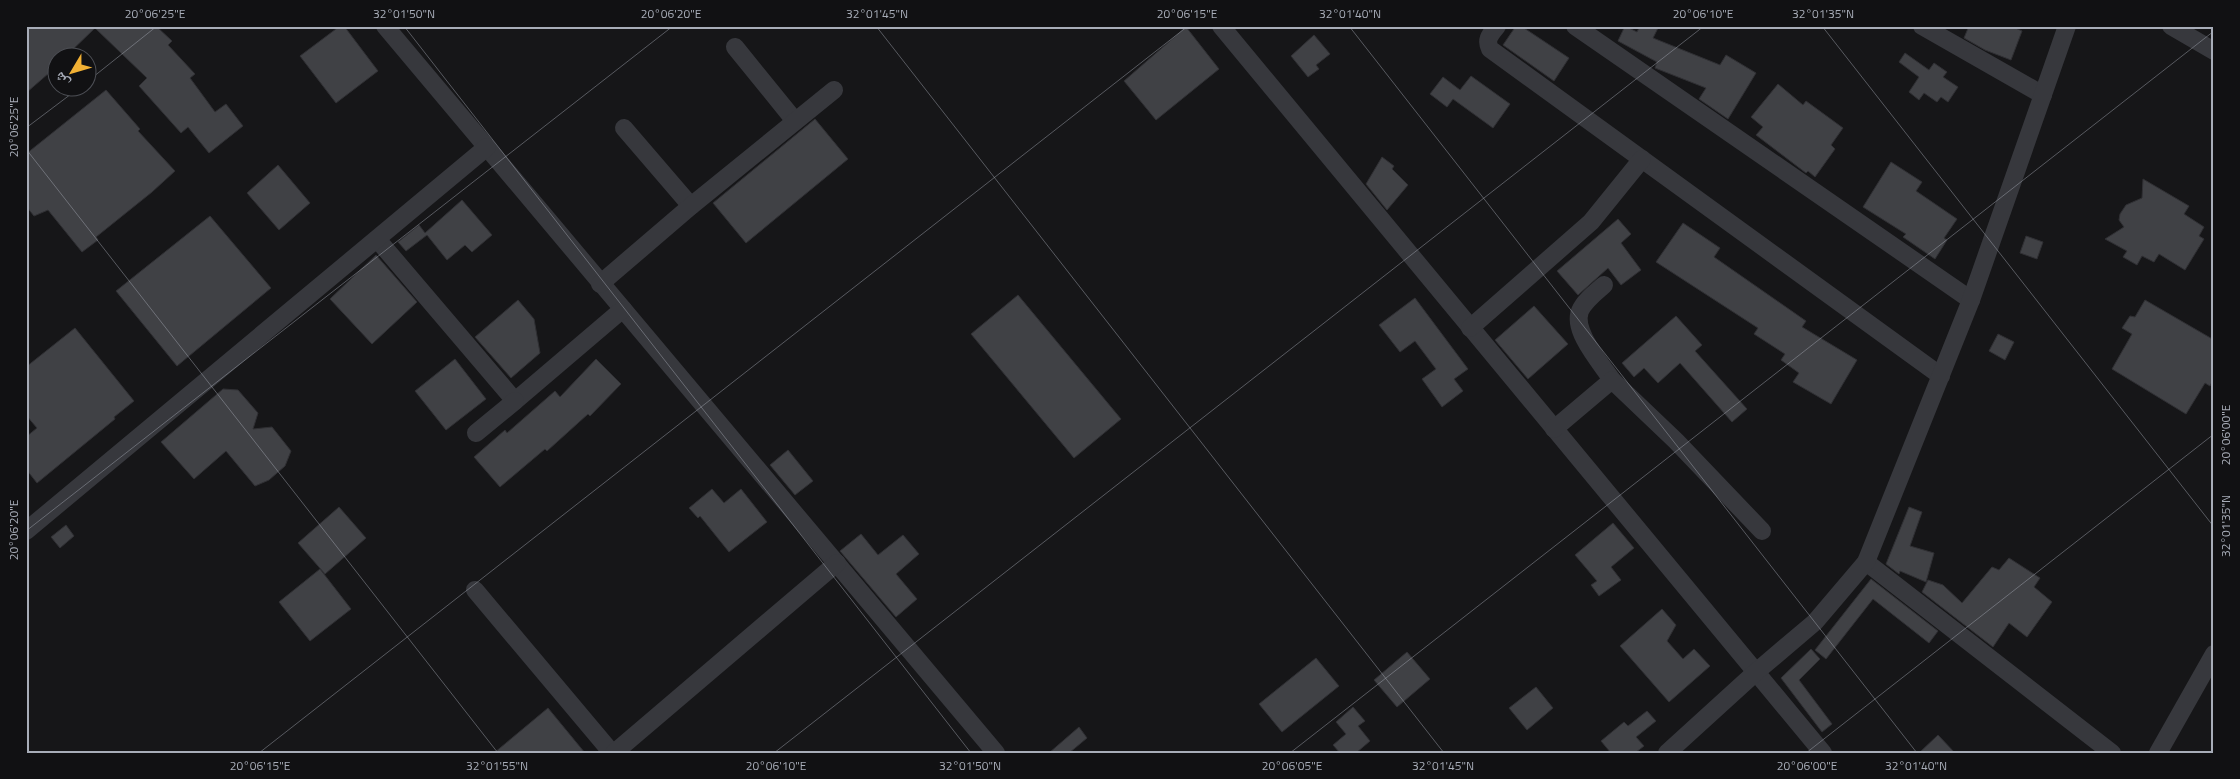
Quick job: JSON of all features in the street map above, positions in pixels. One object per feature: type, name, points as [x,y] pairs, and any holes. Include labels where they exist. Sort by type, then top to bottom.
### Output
[{"type":"street","points":[[385,26],[996,753]]},
{"type":"street","points":[[1221,26],[1823,753]]},
{"type":"street","points":[[1497,26],[1487,43],[1490,49],[1941,376]]},
{"type":"street","points":[[1575,26],[1971,300]]},
{"type":"street","points":[[1922,26],[2043,95]]},
{"type":"street","points":[[1667,753],[1756,672],[1815,622],[1866,562],[1971,300],[2067,26]]},
{"type":"street","points":[[2171,26],[2214,51]]},
{"type":"street","points":[[735,47],[795,122]]},
{"type":"street","points":[[600,284],[691,206],[834,90]]},
{"type":"street","points":[[624,128],[691,206]]},
{"type":"street","points":[[26,532],[487,147]]},
{"type":"street","points":[[1470,328],[1591,222],[1642,159]]},
{"type":"street","points":[[377,238],[515,402]]},
{"type":"street","points":[[1604,285],[1580,310],[1577,322],[1586,342],[1612,380],[1676,441],[1762,531]]},
{"type":"street","points":[[476,433],[623,309]]},
{"type":"street","points":[[1554,430],[1612,380]]},
{"type":"street","points":[[1866,562],[2112,753]]},
{"type":"street","points":[[475,590],[613,753],[837,563]]},
{"type":"street","points":[[2158,753],[2214,654]]},
{"type":"building","points":[[26,26],[156,26],[172,41],[168,45],[195,74],[190,78],[215,112],[226,104],[243,126],[209,153],[188,127],[181,133],[139,86],[147,78],[95,28],[74,48],[48,48],[48,74],[26,93]]},
{"type":"building","points":[[340,26],[344,26],[378,71],[336,103],[300,56]]},
{"type":"building","points":[[1516,26],[1521,26],[1569,58],[1554,81],[1503,45]]},
{"type":"building","points":[[1625,26],[1637,32],[1640,26],[1659,26],[1653,38],[1720,65],[1726,55],[1756,73],[1728,119],[1699,99],[1706,88],[1655,68],[1657,62],[1618,41]]},
{"type":"building","points":[[1969,26],[2011,26],[2022,31],[2011,60],[1985,50],[1964,38]]},
{"type":"building","points":[[1186,27],[1219,69],[1156,120],[1124,81]]},
{"type":"building","points":[[1314,35],[1330,54],[1316,65],[1319,69],[1308,77],[1291,56]]},
{"type":"building","points":[[1905,53],[1929,70],[1934,63],[1947,72],[1943,77],[1958,87],[1948,102],[1941,97],[1937,102],[1924,93],[1919,100],[1909,92],[1919,77],[1899,62]]},
{"type":"building","points":[[1471,76],[1510,104],[1493,128],[1453,99],[1447,107],[1430,94],[1443,77],[1460,90]]},
{"type":"building","points":[[1778,84],[1803,105],[1806,101],[1843,128],[1831,145],[1835,149],[1815,177],[1808,171],[1806,173],[1756,135],[1763,127],[1751,117]]},
{"type":"building","points":[[106,90],[140,129],[138,131],[175,171],[96,237],[98,240],[82,252],[48,210],[34,216],[26,206],[26,154]]},
{"type":"building","points":[[815,119],[848,159],[746,243],[713,203]]},
{"type":"building","points":[[1382,157],[1394,166],[1392,169],[1408,185],[1387,210],[1366,184]]},
{"type":"building","points":[[1891,162],[1922,182],[1916,191],[1957,219],[1944,238],[1947,240],[1935,259],[1903,237],[1906,234],[1863,207]]},
{"type":"building","points":[[278,165],[310,203],[279,230],[247,193]]},
{"type":"building","points":[[2143,179],[2189,206],[2184,214],[2204,227],[2199,236],[2204,239],[2185,270],[2159,254],[2154,262],[2142,256],[2137,265],[2123,257],[2127,251],[2105,239],[2124,227],[2119,220],[2120,214],[2126,205],[2142,198]]},
{"type":"building","points":[[462,200],[492,235],[472,252],[465,245],[447,260],[427,235],[406,251],[398,242],[419,225],[425,233]]},
{"type":"building","points":[[210,216],[271,288],[177,366],[116,291]]},
{"type":"building","points":[[1618,219],[1631,234],[1621,243],[1641,270],[1621,285],[1608,268],[1578,295],[1557,271]]},
{"type":"building","points":[[1683,223],[1720,248],[1714,257],[1806,321],[1802,327],[1857,360],[1831,404],[1793,382],[1799,373],[1781,360],[1785,354],[1754,334],[1758,328],[1656,262]]},
{"type":"building","points":[[2026,236],[2043,242],[2037,259],[2020,253]]},
{"type":"building","points":[[376,255],[417,302],[372,344],[330,299]]},
{"type":"building","points":[[1018,295],[1121,419],[1074,458],[971,334]]},
{"type":"building","points":[[1415,298],[1468,369],[1454,379],[1463,391],[1442,407],[1422,379],[1436,369],[1415,341],[1400,352],[1379,325]]},
{"type":"building","points":[[518,300],[534,319],[540,353],[511,378],[475,337]]},
{"type":"building","points":[[2145,300],[2214,340],[2214,378],[2210,386],[2205,383],[2186,414],[2112,369],[2132,334],[2122,328],[2130,316],[2135,317]]},
{"type":"building","points":[[1534,306],[1568,344],[1528,379],[1495,340]]},
{"type":"building","points":[[1676,316],[1702,345],[1695,351],[1747,409],[1732,422],[1680,363],[1658,383],[1644,368],[1634,377],[1622,363]]},
{"type":"building","points":[[75,328],[134,401],[37,483],[26,469],[26,437],[37,428],[26,415],[26,367]]},
{"type":"building","points":[[1998,334],[2014,342],[2005,360],[1989,351]]},
{"type":"building","points":[[455,359],[486,399],[446,430],[415,391]]},
{"type":"building","points":[[596,359],[621,384],[590,416],[588,414],[547,451],[545,449],[500,487],[474,457],[505,430],[507,433],[555,391],[560,397]]},
{"type":"building","points":[[223,389],[238,390],[258,413],[253,429],[272,427],[291,451],[285,466],[269,480],[255,486],[226,451],[194,479],[161,442]]},
{"type":"building","points":[[788,450],[813,481],[795,495],[770,465]]},
{"type":"building","points":[[712,489],[724,503],[741,489],[767,522],[729,552],[700,516],[698,518],[689,508]]},
{"type":"building","points":[[339,507],[366,538],[325,574],[298,543]]},
{"type":"building","points":[[1909,507],[1922,512],[1910,546],[1934,553],[1926,582],[1900,571],[1899,574],[1886,564]]},
{"type":"building","points":[[1613,523],[1634,548],[1611,567],[1621,580],[1599,596],[1591,585],[1597,581],[1575,555]]},
{"type":"building","points":[[66,525],[74,536],[60,548],[51,537]]},
{"type":"building","points":[[861,534],[878,555],[903,535],[919,554],[896,574],[917,599],[896,617],[840,551]]},
{"type":"building","points":[[2009,558],[2040,578],[2034,587],[2052,602],[2027,637],[2009,623],[1993,647],[1922,592],[1928,580],[1943,585],[1962,603],[1992,567],[1999,570]]},
{"type":"building","points":[[320,569],[351,609],[310,641],[279,602]]},
{"type":"building","points":[[1871,579],[1938,631],[1929,643],[1873,599],[1826,659],[1815,650]]},
{"type":"building","points":[[1662,609],[1676,625],[1667,641],[1683,659],[1694,649],[1710,666],[1669,702],[1620,646]]},
{"type":"building","points":[[1811,649],[1820,659],[1799,680],[1832,724],[1822,732],[1781,678]]},
{"type":"building","points":[[1407,652],[1430,679],[1397,707],[1374,680]]},
{"type":"building","points":[[1316,658],[1339,686],[1282,732],[1259,704]]},
{"type":"building","points":[[1536,687],[1553,708],[1527,730],[1509,708]]},
{"type":"building","points":[[1353,707],[1365,721],[1358,726],[1370,741],[1356,753],[1340,753],[1333,745],[1346,734],[1336,722]]},
{"type":"building","points":[[548,708],[585,753],[494,753]]},
{"type":"building","points":[[1647,711],[1656,721],[1636,737],[1644,746],[1635,753],[1611,753],[1601,741],[1624,722],[1628,726]]},
{"type":"building","points":[[1079,727],[1087,738],[1069,753],[1049,753]]},
{"type":"building","points":[[1938,735],[1955,753],[1919,753]]}]
